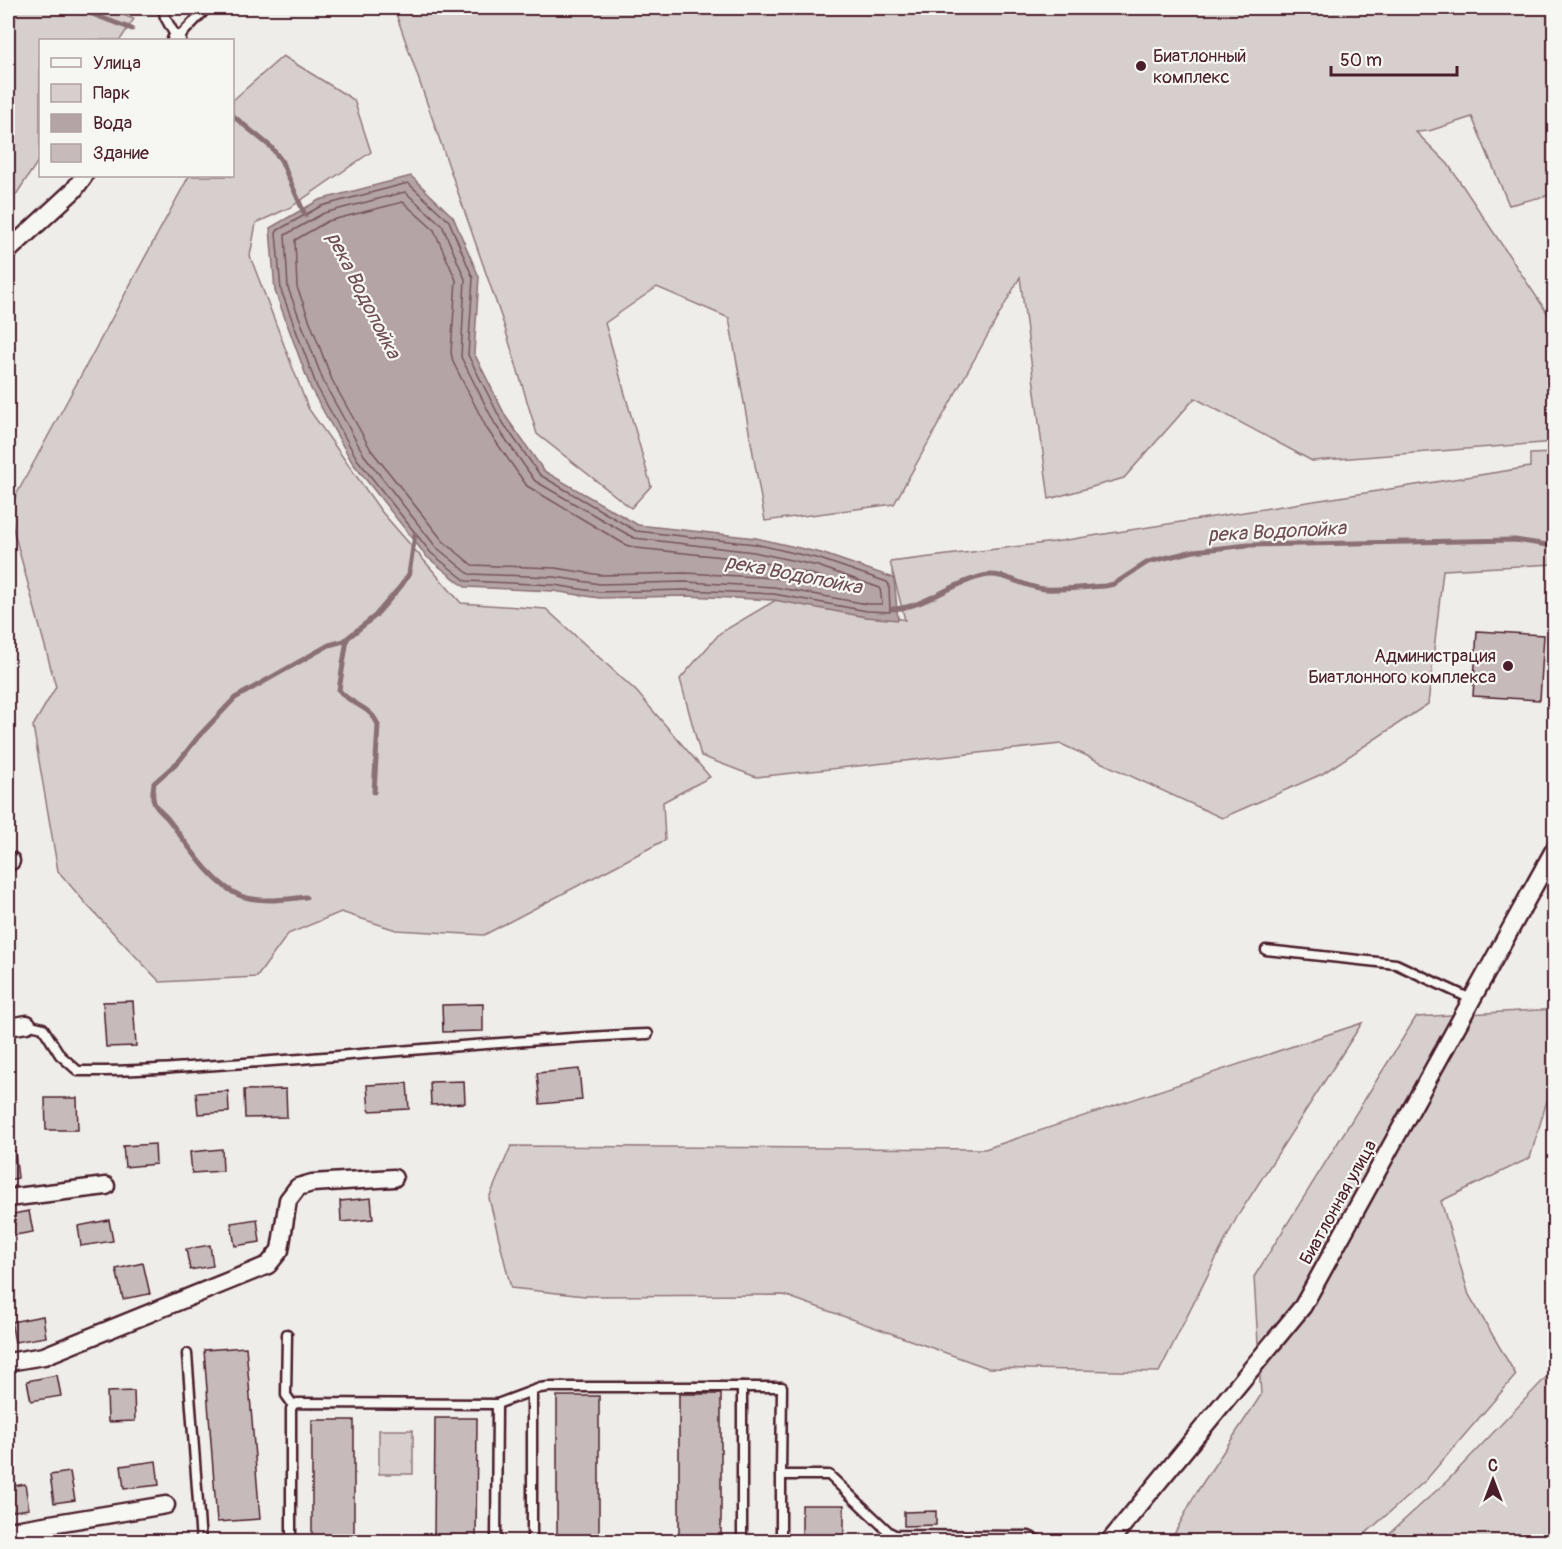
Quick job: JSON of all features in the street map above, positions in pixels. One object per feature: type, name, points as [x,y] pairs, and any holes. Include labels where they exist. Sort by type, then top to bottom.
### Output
[{"type":"street","points":[[8,251],[74,190],[83,177]]},
{"type":"street","name":"Биатлонная улица","points":[[1109,1542],[1303,1306],[1554,850]]},
{"type":"street","points":[[8,1027],[27,1024]]},
{"type":"street","points":[[8,1362],[44,1356],[268,1265],[280,1250],[288,1200],[298,1187],[312,1183],[394,1178]]},
{"type":"street","points":[[8,1198],[106,1186]]},
{"type":"street","points":[[8,1531],[166,1505]]},
{"type":"lane","points":[[163,8],[176,39]]},
{"type":"lane","points":[[178,39],[207,8]]},
{"type":"lane","points":[[1266,950],[1396,964],[1472,999]]},
{"type":"lane","points":[[27,1024],[43,1028],[60,1054],[78,1071],[122,1072],[356,1055],[495,1042],[648,1034]]},
{"type":"lane","points":[[286,1334],[286,1395],[292,1405],[291,1542]]},
{"type":"lane","points":[[187,1354],[201,1542]]},
{"type":"lane","points":[[292,1405],[497,1404],[548,1387],[782,1387],[781,1542]]},
{"type":"lane","points":[[742,1387],[742,1542]]},
{"type":"lane","points":[[532,1391],[532,1542]]},
{"type":"lane","points":[[496,1542],[497,1404]]},
{"type":"lane","points":[[782,1475],[830,1475],[889,1532],[895,1535],[990,1539],[1029,1536],[1041,1542]]},
{"type":"green space","points":[[8,8],[103,8],[134,19],[121,39],[39,39],[39,160],[8,207]]},
{"type":"green space","points":[[394,8],[1554,8],[1554,194],[1509,205],[1472,117],[1429,131],[1416,132],[1448,164],[1554,323],[1554,442],[1312,461],[1195,398],[1124,478],[1049,499],[1020,277],[894,504],[765,521],[729,318],[657,287],[605,323],[651,486],[631,508],[537,434],[504,325]]},
{"type":"green space","points":[[283,56],[354,100],[371,152],[291,207],[256,223],[250,256],[308,408],[381,511],[461,603],[546,609],[636,691],[710,777],[663,802],[665,840],[484,935],[396,930],[341,912],[288,934],[257,977],[160,982],[58,871],[33,726],[56,687],[8,510],[188,177],[234,177],[234,99]]},
{"type":"green space","points":[[1554,453],[1554,564],[1443,570],[1428,704],[1322,774],[1222,818],[1061,744],[756,777],[701,756],[680,679],[720,633],[776,600],[830,602],[905,620],[890,562],[1054,542],[1530,467],[1530,454]]},
{"type":"green space","points":[[1554,1009],[1554,1077],[1530,1158],[1441,1201],[1469,1295],[1516,1375],[1425,1481],[1357,1541],[1170,1542],[1196,1493],[1261,1395],[1254,1277],[1416,1017]]},
{"type":"green space","points":[[1362,1023],[1237,1217],[1159,1372],[988,1368],[784,1295],[585,1296],[511,1288],[489,1198],[511,1146],[985,1149]]},
{"type":"green space","points":[[1554,1369],[1554,1541],[1381,1541],[1447,1481]]},
{"type":"green space","points":[[379,1430],[413,1430],[413,1474],[379,1474]]},
{"type":"water","points":[[411,176],[453,217],[479,277],[474,353],[506,417],[544,471],[638,525],[756,538],[821,553],[894,578],[898,620],[866,617],[774,600],[686,596],[599,598],[553,591],[465,587],[427,557],[352,462],[311,389],[275,291],[270,228],[319,200]]},
{"type":"building","name":"Администрация Биатлонного комплекса","points":[[1477,631],[1544,635],[1540,700],[1473,696]]},
{"type":"building","points":[[133,1001],[136,1046],[106,1047],[103,1002]]},
{"type":"building","points":[[483,1004],[483,1031],[443,1032],[442,1005]]},
{"type":"building","points":[[579,1069],[582,1100],[540,1104],[537,1073]]},
{"type":"building","points":[[464,1081],[465,1103],[431,1105],[430,1082]]},
{"type":"building","points":[[407,1083],[409,1109],[369,1111],[367,1085]]},
{"type":"building","points":[[286,1089],[287,1117],[245,1118],[244,1090]]},
{"type":"building","points":[[228,1091],[229,1112],[198,1114],[196,1093]]},
{"type":"building","points":[[45,1098],[77,1098],[78,1130],[46,1130]]},
{"type":"building","points":[[155,1144],[156,1164],[125,1167],[123,1146]]},
{"type":"building","points":[[222,1149],[223,1171],[192,1173],[190,1152]]},
{"type":"building","points":[[15,1151],[18,1178],[8,1180],[8,1152]]},
{"type":"building","points":[[371,1198],[373,1219],[341,1222],[340,1201]]},
{"type":"building","points":[[29,1211],[33,1232],[9,1236],[8,1215]]},
{"type":"building","points":[[257,1219],[260,1242],[235,1246],[231,1223]]},
{"type":"building","points":[[109,1220],[113,1241],[81,1246],[78,1226]]},
{"type":"building","points":[[210,1245],[213,1266],[190,1270],[186,1249]]},
{"type":"building","points":[[143,1263],[150,1294],[123,1299],[116,1269]]},
{"type":"building","points":[[43,1316],[46,1337],[15,1342],[11,1322]]},
{"type":"building","points":[[246,1347],[260,1519],[217,1522],[204,1350]]},
{"type":"building","points":[[57,1375],[61,1396],[31,1401],[27,1381]]},
{"type":"building","points":[[134,1391],[135,1421],[108,1422],[107,1392]]},
{"type":"building","points":[[679,1394],[721,1394],[721,1542],[679,1542]]},
{"type":"building","points":[[557,1396],[599,1396],[599,1542],[557,1542]]},
{"type":"building","points":[[435,1418],[477,1418],[476,1542],[434,1542]]},
{"type":"building","points":[[312,1420],[354,1420],[354,1542],[312,1542]]},
{"type":"building","points":[[156,1461],[159,1485],[124,1489],[121,1466]]},
{"type":"building","points":[[70,1472],[75,1500],[54,1503],[50,1475]]},
{"type":"building","points":[[25,1484],[29,1509],[8,1512],[8,1487]]},
{"type":"building","points":[[802,1505],[844,1505],[844,1542],[802,1542]]},
{"type":"building","points":[[936,1511],[936,1525],[904,1526],[904,1512]]},
{"type":"building","points":[[160,1535],[161,1542],[140,1542],[139,1538]]},
{"type":"waterway","name":"река Водопойка","points":[[76,8],[132,29]]},
{"type":"waterway","name":"река Водопойка","points":[[234,117],[271,147],[281,160],[305,215]]},
{"type":"waterway","points":[[306,897],[257,899],[230,891],[210,873],[157,808],[153,798],[154,783],[180,760],[235,698],[329,645],[344,641],[375,616],[409,574],[415,534]]},
{"type":"waterway","name":"река Водопойка","points":[[893,609],[928,600],[971,579],[983,576],[999,576],[1045,589],[1105,586],[1114,584],[1148,562],[1194,551],[1248,545],[1515,540],[1554,546]]},
{"type":"waterway","points":[[347,639],[339,690],[370,714],[378,725],[374,792]]},
{"type":"place","name":"Биатлонный комплекс","points":[[1141,66]]},
{"type":"place","name":"Администрация Биатлонного комплекса","points":[[1508,666]]}]
